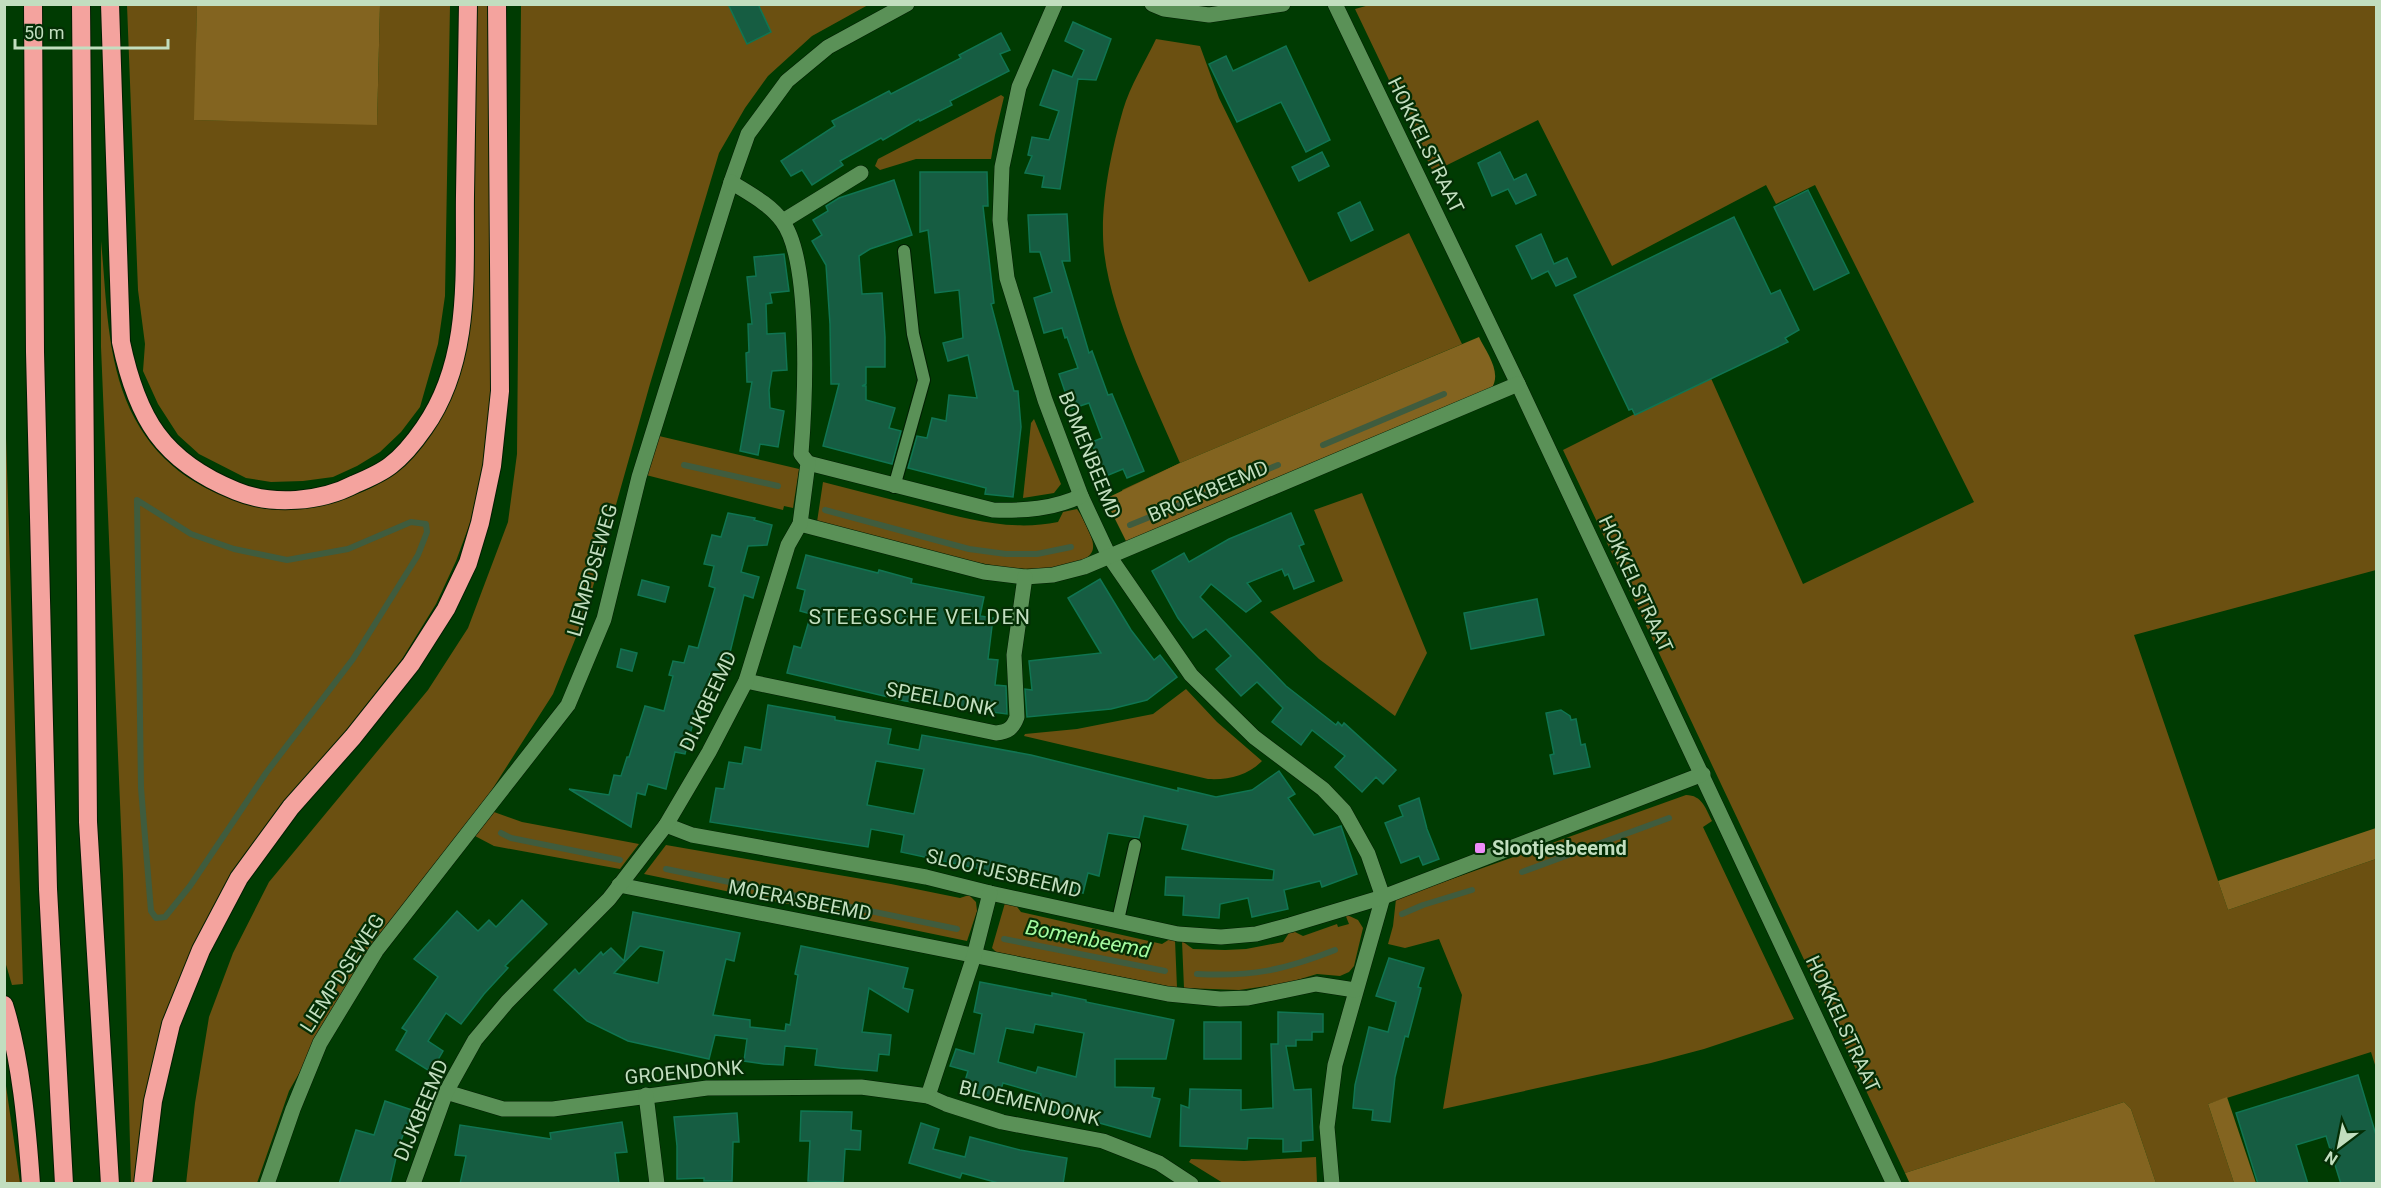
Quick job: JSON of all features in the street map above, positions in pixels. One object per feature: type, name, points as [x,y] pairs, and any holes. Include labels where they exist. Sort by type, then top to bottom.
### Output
[{"type":"highway","points":[[33,4],[35,352],[48,890],[64,1184]]},
{"type":"highway","points":[[81,4],[88,822],[110,1184]]},
{"type":"highway","points":[[110,4],[121,330],[129,380],[144,414],[166,447],[192,469],[241,493],[269,499],[305,499],[338,493],[391,465],[415,442],[435,413],[448,386],[458,349],[463,299],[468,4]]},
{"type":"highway","points":[[143,1184],[153,1101],[171,1024],[201,950],[239,878],[252,860],[291,807],[353,737],[411,664],[446,609],[468,563],[492,466],[500,391],[497,4]]},
{"type":"highway","points":[[4,1005],[15,1057],[28,1142],[31,1184]]},
{"type":"street","name":"LIEMPDSEWEG","points":[[267,1184],[292,1109],[320,1043],[376,951],[568,705],[604,619],[639,477],[730,182],[748,134],[787,81],[828,47],[907,4]]},
{"type":"street","name":"BOMENBEEMD","points":[[1055,4],[1019,87],[1002,167],[1000,220],[1007,278],[1045,400],[1081,496],[1109,556],[1191,675],[1254,736],[1323,789],[1344,811],[1368,854],[1383,897]]},
{"type":"street","points":[[1152,4],[1164,9],[1209,15],[1283,4]]},
{"type":"street","name":"HOKKELSTRAAT","points":[[1335,4],[1703,774],[1894,1184]]},
{"type":"street","points":[[783,221],[861,173]]},
{"type":"street","name":"DIJKBEEMD","points":[[413,1184],[446,1092],[475,1040],[507,1002],[609,898],[666,825],[710,752],[746,681],[788,545],[800,524],[808,463],[801,454],[805,346],[799,270],[794,246],[783,221],[762,203],[730,182]]},
{"type":"street","name":"BROEKBEEMD","points":[[800,524],[984,572],[1025,577],[1053,575],[1084,567],[1518,384]]},
{"type":"street","points":[[808,463],[894,487],[993,510],[1022,511],[1062,505],[1081,496]]},
{"type":"street","name":"SPEELDONK","points":[[746,681],[1004,732],[1014,724],[1017,717],[1014,655],[1025,577]]},
{"type":"street","name":"SLOOTJESBEEMD","points":[[666,825],[692,835],[926,877],[1178,934],[1221,937],[1256,934],[1290,926],[1383,897],[1703,774]]},
{"type":"street","name":"MOERASBEEMD","points":[[619,885],[974,956]]},
{"type":"street","name":"BLOEMENDONK","points":[[990,893],[974,956],[927,1096],[1002,1122],[1103,1142],[1159,1163],[1191,1184]]},
{"type":"street","points":[[1332,1184],[1327,1127],[1333,1076],[1355,990],[1383,897]]},
{"type":"street","points":[[974,956],[1168,994],[1220,999],[1256,996],[1316,984],[1355,990]]},
{"type":"street","name":"GROENDONK","points":[[446,1092],[503,1109],[553,1109],[707,1088],[861,1087],[927,1096]]},
{"type":"street","points":[[646,1095],[657,1184]]},
{"type":"lane","points":[[894,487],[924,380],[914,334],[904,251]]},
{"type":"lane","points":[[1118,920],[1135,845]]},
{"type":"shaded area","points":[[1373,4],[2376,5],[2376,570],[2134,635],[2228,910],[2376,859],[2376,1068],[2371,1052],[2208,1104],[2234,1183],[2156,1183],[2131,1109],[2124,1102],[1905,1173],[1563,450],[1710,376],[1803,584],[1974,502],[1815,185],[1776,204],[1766,185],[1612,266],[1538,120],[1433,172],[1355,9]]},
{"type":"shaded area","points":[[127,5],[197,5],[195,120],[377,124],[380,5],[450,5],[445,296],[438,344],[420,407],[401,432],[380,452],[357,466],[333,477],[303,481],[271,482],[246,478],[199,454],[178,435],[158,404],[143,371],[145,344],[138,290]]},
{"type":"shaded area","points":[[197,5],[380,5],[377,125],[194,120]]},
{"type":"shaded area","points":[[475,5],[489,5],[493,390],[484,465],[470,523],[436,604],[402,659],[345,732],[193,946],[137,1184],[131,1183],[123,875],[101,347],[101,241],[109,332],[118,377],[125,398],[135,419],[157,451],[185,476],[217,493],[253,504],[290,507],[327,503],[363,492],[396,473],[415,455],[431,434],[455,387]]},
{"type":"shaded area","points":[[521,5],[868,5],[812,36],[768,76],[745,108],[719,153],[650,384],[585,615],[553,694],[486,799],[368,952],[289,1091],[257,1183],[186,1184],[195,1103],[209,1017],[233,953],[269,882],[428,690],[468,628],[508,522],[517,454]]},
{"type":"shaded area","points":[[1156,39],[1200,46],[1219,98],[1309,282],[1409,233],[1462,344],[1180,463],[1121,321],[1105,262],[1103,235],[1106,188],[1123,110]]},
{"type":"shaded area","points":[[1001,95],[1004,97],[991,159],[916,159],[880,170],[875,166],[878,159]]},
{"type":"shaded area","points":[[1479,337],[1494,369],[1494,383],[1491,389],[1127,543],[1105,499],[1180,463]]},
{"type":"shaded area","points":[[4,373],[23,984],[12,985],[4,958]]},
{"type":"shaded area","points":[[1034,419],[1061,484],[1054,493],[1023,498],[1031,423]]},
{"type":"shaded area","points":[[659,436],[799,469],[793,508],[784,506],[783,510],[646,475]]},
{"type":"shaded area","points":[[1180,463],[1140,530],[1122,490]]},
{"type":"shaded area","points":[[823,482],[952,515],[1004,524],[1040,525],[1058,522],[1063,512],[1077,509],[1092,539],[1093,547],[1088,557],[1079,561],[1038,569],[976,562],[817,522]]},
{"type":"shaded area","points":[[1362,493],[1427,653],[1395,716],[1319,659],[1270,612],[1343,581],[1314,510]]},
{"type":"shaded area","points":[[1186,689],[1217,722],[1262,761],[1237,776],[1208,779],[1024,736],[1025,734],[1077,729],[1153,714]]},
{"type":"shaded area","points":[[1686,795],[1700,800],[1708,812],[1712,821],[1703,827],[1794,1019],[1704,1049],[1651,1063],[1443,1109],[1462,995],[1439,939],[1405,948],[1388,944],[1396,899]]},
{"type":"shaded area","points":[[494,812],[522,822],[639,844],[620,869],[494,846],[475,836]]},
{"type":"shaded area","points":[[2376,828],[2376,859],[2228,910],[2218,881]]},
{"type":"shaded area","points":[[666,845],[960,898],[969,895],[976,902],[977,911],[967,941],[644,874]]},
{"type":"shaded area","points":[[1005,903],[1014,903],[1021,912],[1162,944],[1170,939],[1175,940],[1177,988],[996,952],[992,948]]},
{"type":"shaded area","points":[[1345,914],[1358,920],[1363,928],[1354,966],[1349,972],[1340,976],[1317,974],[1287,983],[1239,990],[1184,988],[1182,941],[1193,949],[1246,949],[1283,942],[1289,933],[1295,932],[1303,936],[1337,924],[1338,927],[1349,924]]},
{"type":"shaded area","points":[[5,1079],[20,1183],[5,1183]]},
{"type":"shaded area","points":[[2227,1097],[2256,1183],[2234,1183],[2208,1104]]},
{"type":"shaded area","points":[[2124,1102],[2131,1109],[2156,1183],[1910,1184],[1905,1173]]},
{"type":"shaded area","points":[[1316,1157],[1317,1184],[1223,1183],[1189,1162],[1191,1159],[1244,1161]]},
{"type":"building","points":[[728,4],[758,4],[771,32],[747,44]]},
{"type":"building","points":[[1073,22],[1111,39],[1096,80],[1078,79],[1060,189],[1042,187],[1044,176],[1025,173],[1032,156],[1028,155],[1032,137],[1049,140],[1059,111],[1040,105],[1053,70],[1072,77],[1084,50],[1065,41]]},
{"type":"building","points":[[1001,33],[1010,50],[1000,54],[1009,71],[950,101],[952,105],[920,121],[919,119],[883,140],[881,138],[840,161],[843,165],[812,185],[802,170],[791,176],[781,161],[835,126],[832,121],[889,91],[891,94],[961,58],[959,55]]},
{"type":"building","points":[[1286,46],[1330,140],[1306,152],[1281,102],[1237,122],[1209,64],[1226,56],[1233,71]]},
{"type":"building","points":[[1322,152],[1329,166],[1299,181],[1292,167]]},
{"type":"building","points":[[1500,152],[1514,180],[1526,174],[1536,195],[1516,204],[1508,189],[1492,196],[1478,163]]},
{"type":"building","points":[[920,172],[987,172],[988,206],[983,206],[994,303],[991,304],[1014,391],[1018,391],[1021,427],[1013,497],[985,494],[986,488],[908,468],[917,436],[927,438],[932,418],[946,421],[949,395],[977,398],[968,355],[948,361],[943,343],[963,338],[959,290],[935,293],[928,230],[920,232]]},
{"type":"building","points":[[894,180],[912,235],[870,249],[859,256],[862,294],[882,293],[885,337],[885,367],[866,367],[866,384],[862,386],[866,386],[866,400],[895,408],[889,428],[901,431],[892,464],[823,446],[839,384],[831,384],[826,265],[812,241],[822,235],[813,220],[828,211],[826,206],[839,198]]},
{"type":"building","points":[[1808,190],[1849,273],[1814,290],[1774,207]]},
{"type":"building","points":[[1360,202],[1373,230],[1351,241],[1338,213]]},
{"type":"building","points":[[1067,214],[1070,261],[1062,261],[1089,353],[1092,351],[1108,395],[1112,394],[1144,471],[1127,478],[1123,469],[1106,476],[1102,467],[1100,468],[1092,442],[1102,438],[1089,403],[1071,409],[1059,374],[1078,368],[1067,337],[1065,338],[1062,328],[1044,333],[1034,298],[1052,292],[1040,252],[1030,252],[1028,215]]},
{"type":"building","points":[[1734,217],[1771,294],[1780,290],[1799,330],[1785,338],[1788,342],[1635,415],[1632,409],[1629,410],[1574,295]]},
{"type":"building","points":[[1541,234],[1554,264],[1567,258],[1576,277],[1556,286],[1548,271],[1532,279],[1516,246]]},
{"type":"building","points":[[784,254],[789,291],[770,293],[772,303],[766,304],[767,334],[785,333],[787,370],[772,371],[769,390],[770,408],[784,411],[778,447],[760,444],[758,455],[740,451],[752,382],[747,382],[748,324],[752,324],[747,277],[756,276],[754,257]]},
{"type":"building","points":[[728,513],[755,518],[754,520],[772,525],[767,545],[748,546],[741,572],[759,577],[753,598],[744,595],[724,677],[710,674],[698,720],[694,719],[685,754],[675,752],[666,789],[648,784],[645,795],[637,793],[631,827],[569,789],[609,795],[614,775],[621,776],[627,757],[629,757],[645,706],[664,711],[673,676],[669,675],[673,661],[684,663],[689,646],[698,648],[715,588],[709,586],[714,566],[704,564],[712,535],[721,537]]},
{"type":"building","points":[[1291,513],[1304,544],[1299,546],[1314,581],[1294,589],[1288,574],[1285,576],[1282,569],[1247,583],[1261,601],[1246,612],[1211,584],[1200,597],[1286,686],[1336,725],[1338,722],[1342,726],[1344,723],[1396,770],[1383,784],[1376,777],[1362,792],[1335,767],[1345,756],[1312,730],[1301,745],[1272,722],[1283,708],[1257,682],[1241,696],[1216,669],[1231,656],[1206,629],[1193,638],[1178,618],[1152,571],[1184,553],[1189,562],[1229,539]]},
{"type":"building","points":[[806,555],[878,573],[879,570],[912,579],[911,583],[984,597],[980,616],[993,618],[988,659],[998,660],[995,685],[1006,686],[1007,714],[905,701],[787,673],[794,646],[801,648],[811,614],[800,611],[805,590],[797,588]]},
{"type":"building","points":[[1100,579],[1131,630],[1154,660],[1160,655],[1177,677],[1147,700],[1111,709],[1027,717],[1025,689],[1032,690],[1029,661],[1101,653],[1068,598]]},
{"type":"building","points":[[642,580],[669,587],[665,602],[638,595]]},
{"type":"building","points":[[1537,599],[1544,635],[1471,649],[1464,613]]},
{"type":"building","points":[[621,649],[637,653],[632,671],[617,667]]},
{"type":"building","points":[[768,705],[835,717],[835,720],[891,729],[888,744],[919,750],[922,735],[1031,755],[1178,791],[1178,788],[1216,797],[1252,790],[1279,771],[1295,794],[1288,798],[1314,835],[1341,826],[1357,874],[1322,887],[1320,881],[1284,890],[1288,909],[1252,917],[1248,898],[1220,904],[1219,918],[1183,915],[1184,896],[1165,895],[1166,877],[1273,880],[1274,870],[1182,849],[1188,825],[1144,816],[1139,838],[1108,833],[1099,876],[1088,873],[1083,893],[1000,874],[999,876],[984,873],[985,870],[901,852],[904,835],[871,829],[868,847],[710,822],[716,788],[724,789],[729,762],[742,764],[745,747],[761,750]],"holes":[[[876,761],[924,769],[914,814],[867,805]]]},
{"type":"building","points":[[1561,710],[1570,716],[1571,720],[1576,719],[1581,745],[1585,744],[1590,767],[1554,774],[1550,755],[1554,754],[1546,713]]},
{"type":"building","points":[[1419,798],[1427,829],[1439,859],[1423,865],[1419,856],[1401,863],[1385,823],[1403,816],[1399,806]]},
{"type":"building","points":[[522,900],[547,924],[505,966],[508,968],[461,1024],[446,1013],[428,1041],[443,1051],[431,1072],[396,1050],[407,1031],[402,1028],[438,977],[414,959],[457,911],[478,931],[489,920],[496,927]]},
{"type":"building","points":[[633,912],[740,933],[734,961],[726,959],[713,1015],[750,1020],[750,1027],[785,1031],[786,1024],[790,1025],[798,975],[795,974],[801,946],[908,968],[903,988],[913,990],[908,1012],[869,988],[862,1032],[891,1035],[889,1055],[879,1054],[877,1071],[815,1065],[817,1049],[785,1046],[783,1065],[744,1061],[747,1039],[715,1035],[709,1059],[628,1041],[587,1021],[554,990],[575,969],[579,974],[601,952],[603,955],[611,948],[624,961]],"holes":[[[640,946],[664,951],[658,983],[614,973]]]},
{"type":"building","points":[[1389,958],[1424,968],[1408,1037],[1405,1036],[1395,1077],[1390,1122],[1372,1120],[1373,1110],[1353,1108],[1355,1085],[1369,1027],[1388,1032],[1396,1002],[1376,996]]},
{"type":"building","points":[[980,982],[1052,996],[1052,993],[1174,1020],[1166,1059],[1115,1059],[1115,1087],[1154,1088],[1152,1097],[1160,1099],[1150,1137],[1038,1106],[1041,1094],[1003,1083],[997,1101],[962,1091],[968,1071],[950,1066],[956,1049],[974,1054],[982,1014],[974,1012]],"holes":[[[1035,1024],[1084,1033],[1076,1077],[1038,1067],[1036,1073],[998,1062],[1006,1028],[1033,1033]]]},
{"type":"building","points":[[1278,1012],[1323,1014],[1323,1032],[1312,1032],[1312,1040],[1296,1040],[1296,1046],[1286,1046],[1294,1090],[1311,1089],[1313,1140],[1301,1141],[1301,1151],[1283,1152],[1283,1139],[1248,1138],[1247,1149],[1180,1146],[1181,1105],[1189,1108],[1190,1089],[1241,1090],[1241,1110],[1273,1108],[1271,1044],[1278,1044]]},
{"type":"building","points":[[1204,1022],[1241,1022],[1241,1059],[1204,1059]]},
{"type":"building","points":[[2358,1075],[2376,1135],[2376,1184],[2341,1184],[2326,1136],[2296,1145],[2308,1184],[2258,1184],[2236,1113]]},
{"type":"building","points":[[385,1101],[412,1110],[398,1149],[390,1184],[339,1184],[356,1130],[374,1135]]},
{"type":"building","points":[[801,1111],[852,1112],[851,1130],[861,1131],[860,1150],[845,1149],[843,1182],[808,1181],[810,1141],[800,1141]]},
{"type":"building","points":[[737,1113],[739,1142],[733,1142],[732,1181],[704,1181],[704,1178],[677,1179],[674,1117]]},
{"type":"building","points":[[622,1122],[627,1152],[615,1153],[619,1184],[460,1184],[466,1156],[455,1155],[460,1125],[551,1139],[550,1133]]},
{"type":"building","points":[[921,1123],[939,1129],[933,1149],[965,1157],[970,1137],[1020,1150],[1067,1158],[1063,1184],[1002,1184],[962,1173],[960,1178],[909,1163]]},
{"type":"waterway","points":[[1323,445],[1444,394]]},
{"type":"waterway","points":[[684,465],[778,486]]},
{"type":"waterway","points":[[1130,525],[1278,465]]},
{"type":"waterway","points":[[137,500],[191,534],[234,549],[287,560],[348,549],[411,522],[426,524],[427,532],[418,555],[353,659],[266,773],[190,886],[165,917],[156,918],[151,911],[141,788],[137,500]]},
{"type":"waterway","points":[[825,510],[969,549],[1006,554],[1037,554],[1071,547]]},
{"type":"waterway","points":[[1522,872],[1669,818]]},
{"type":"waterway","points":[[501,833],[511,838],[620,860]]},
{"type":"waterway","points":[[666,869],[957,929]]},
{"type":"waterway","points":[[1402,914],[1472,890]]},
{"type":"waterway","name":"Bomenbeemd","points":[[1004,939],[1165,971]]},
{"type":"waterway","points":[[1197,974],[1217,975],[1268,971],[1300,963],[1335,950]]},
{"type":"place","name":"Slootjesbeemd","points":[[1480,848]]},
{"type":"district","name":"STEEGSCHE VELDEN","points":[[920,617]]}]
